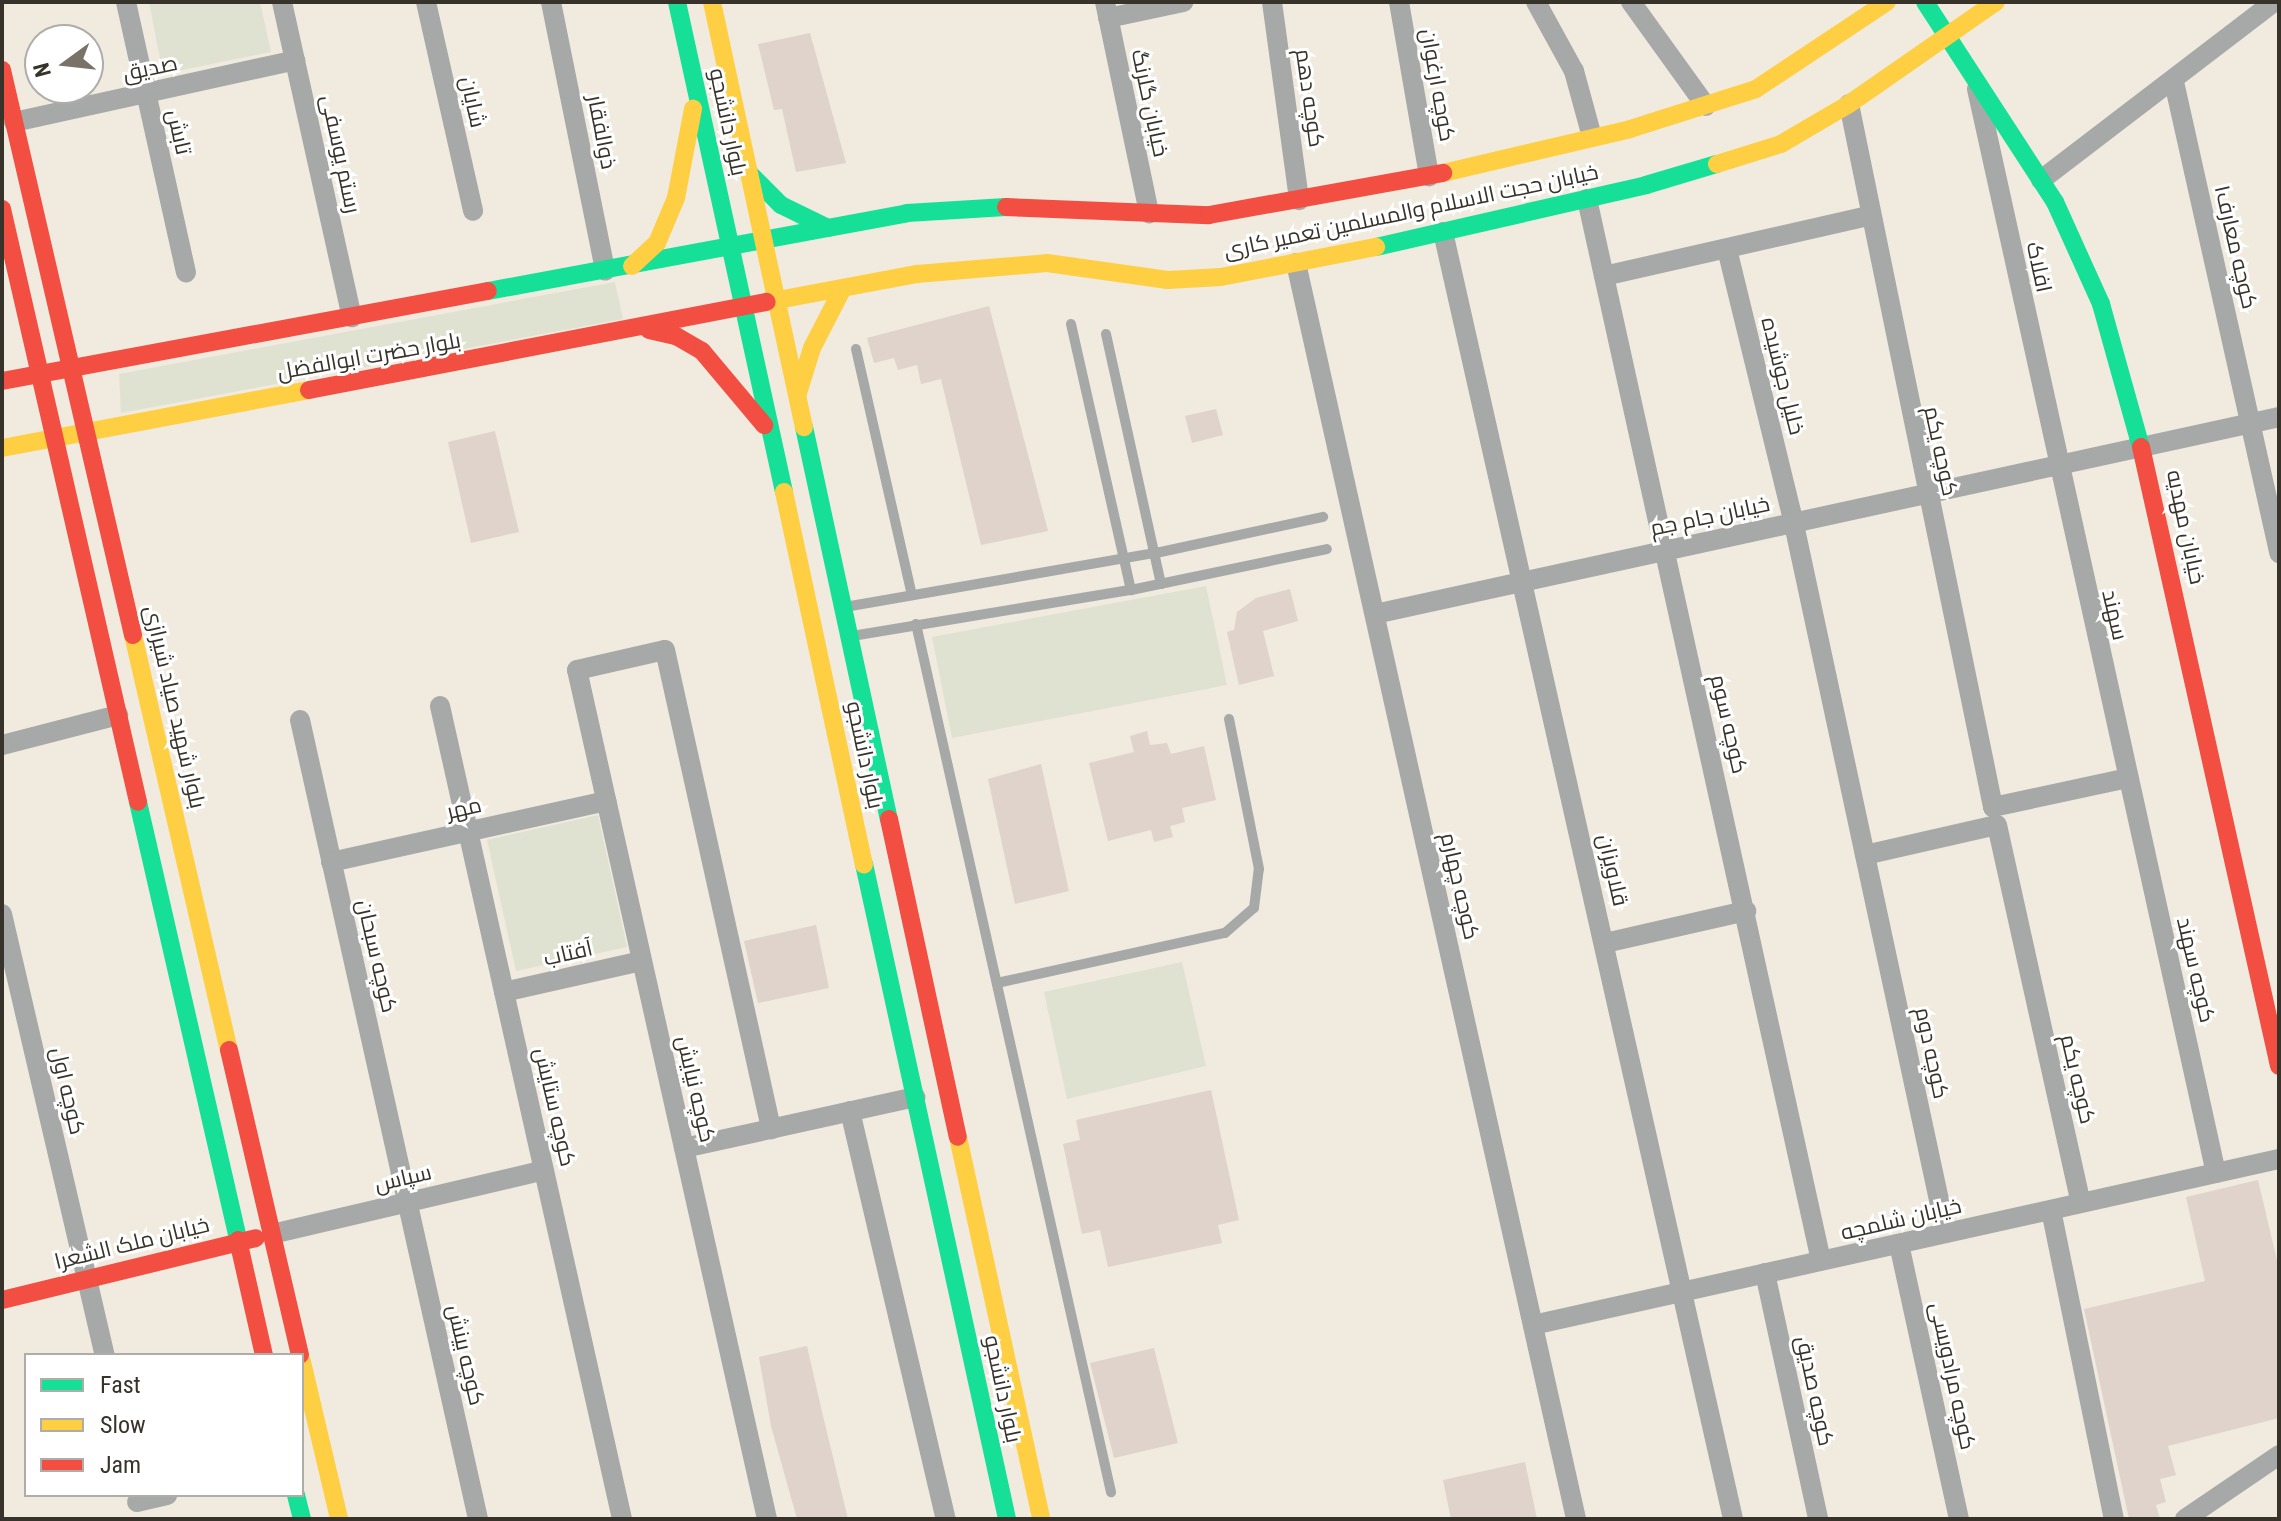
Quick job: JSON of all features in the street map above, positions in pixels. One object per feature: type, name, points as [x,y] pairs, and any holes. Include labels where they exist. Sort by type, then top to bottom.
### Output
[{"type":"main road","name":"بلوار دانشجو","points":[[677,2],[1007,1519]]},
{"type":"main road","name":"بلوار دانشجو","points":[[712,2],[1041,1519]]},
{"type":"main road","name":"خیابان حجت الاسلام والمسلمین تعمیر کاری","points":[[730,247],[828,228],[989,205],[1209,215],[1429,176],[1592,137],[1756,89],[1887,2]]},
{"type":"main road","name":"خیابان مهدیه","points":[[1925,2],[2041,180],[2101,304],[2143,446],[2279,1066]]},
{"type":"main road","name":"خیابان حجت الاسلام والمسلمین تعمیر کاری","points":[[744,309],[917,274],[1047,263],[1168,280],[1296,263],[1587,199],[1781,144],[1849,104],[1996,2]]},
{"type":"main road","name":"بلوار شهید صیاد شیرازی","points":[[2,70],[300,1353]]},
{"type":"main road","points":[[632,266],[657,243],[676,198],[695,85]]},
{"type":"main road","points":[[749,173],[781,205],[828,228]]},
{"type":"main road","points":[[2,209],[264,1353]]},
{"type":"main road","name":"بلوار حضرت ابوالفضل","points":[[2,381],[730,247]]},
{"type":"main road","points":[[798,397],[808,356],[842,290]]},
{"type":"main road","name":"بلوار حضرت ابوالفضل","points":[[2,448],[744,309]]},
{"type":"main road","points":[[644,329],[676,336],[702,351],[771,434]]},
{"type":"main road","name":"خیابان ملک الشعرا","points":[[2,1300],[272,1234]]},
{"type":"main road","points":[[304,1370],[339,1519]]},
{"type":"main road","points":[[296,1497],[302,1519]]},
{"type":"street","name":"تابش","points":[[126,2],[186,272]]},
{"type":"street","name":"رستم یوسفی","points":[[282,2],[352,317]]},
{"type":"street","name":"شایان","points":[[426,2],[473,211]]},
{"type":"street","name":"ذوالفقار","points":[[551,2],[605,271]]},
{"type":"street","points":[[1106,10],[1183,2]]},
{"type":"street","name":"کوچه دهم","points":[[1272,2],[1299,200]]},
{"type":"street","name":"کوچه ارغوان","points":[[1399,2],[1429,176]]},
{"type":"street","points":[[1536,2],[1574,71],[1592,137]]},
{"type":"street","points":[[1631,2],[1706,106]]},
{"type":"street","points":[[2041,180],[2174,82],[2274,2]]},
{"type":"street","name":"خیابان گلرنگ","points":[[1106,10],[1149,213]]},
{"type":"street","name":"صدیق","points":[[14,122],[295,60]]},
{"type":"street","name":"افلاک","points":[[1975,81],[2056,463]]},
{"type":"street","name":"کوچه معارف۱","points":[[2174,82],[2279,553]]},
{"type":"street","name":"کوچه یکم","points":[[1849,104],[1925,493],[2081,1203]]},
{"type":"street","name":"کوچه سوم","points":[[1587,199],[1821,1261]]},
{"type":"street","points":[[1604,276],[1869,216]]},
{"type":"street","name":"قلاویزان","points":[[1443,232],[1733,1519]]},
{"type":"street","name":"خلیل جوشیده","points":[[1727,249],[1793,518],[1865,855]]},
{"type":"street","name":"کوچه چهارم","points":[[1296,263],[1576,1519]]},
{"type":"street","name":"خیابان جام جم","points":[[1375,614],[1666,550],[1793,518],[2279,417]]},
{"type":"street","name":"سهند","points":[[2056,463],[2128,778]]},
{"type":"street","name":"كوچه نيايش","points":[[767,1519],[577,670],[665,650],[771,1129]]},
{"type":"street","name":"کوچه ستایش","points":[[440,706],[622,1519]]},
{"type":"street","points":[[2,745],[118,715]]},
{"type":"street","name":"کوچه سبحان","points":[[300,720],[407,1202]]},
{"type":"street","points":[[1865,855],[2128,778]]},
{"type":"street","name":"کوچه سهند","points":[[2128,778],[2216,1173]]},
{"type":"street","name":"مهر","points":[[331,862],[606,801]]},
{"type":"street","name":"کوچه دوم","points":[[1865,855],[1946,1233]]},
{"type":"street","points":[[1605,943],[1746,911]]},
{"type":"street","name":"کوچه اول","points":[[2,914],[88,1279]]},
{"type":"street","name":"آفتاب","points":[[504,992],[642,961]]},
{"type":"street","points":[[684,1148],[915,1097]]},
{"type":"street","points":[[850,1111],[946,1519]]},
{"type":"street","name":"خیابان شلمچه","points":[[1533,1325],[2279,1159]]},
{"type":"street","name":"سپاس","points":[[272,1234],[544,1170]]},
{"type":"street","name":"کوچه بینش","points":[[407,1202],[478,1519]]},
{"type":"street","points":[[2051,1210],[2114,1519]]},
{"type":"street","name":"کوچه مرادویسی","points":[[1899,1244],[1959,1519]]},
{"type":"street","name":"کوچه صدیق","points":[[1765,1273],[1818,1519]]},
{"type":"street","points":[[88,1279],[105,1353]]},
{"type":"street","points":[[2185,1519],[2279,1455]]},
{"type":"street","points":[[138,1505],[161,1497]]},
{"type":"lane","points":[[1071,324],[1131,590]]},
{"type":"lane","points":[[1106,334],[1161,584]]},
{"type":"lane","points":[[856,349],[912,595]]},
{"type":"lane","points":[[843,608],[1123,555],[1156,553],[1323,517]]},
{"type":"lane","points":[[850,637],[1131,590],[1327,549]]},
{"type":"lane","points":[[916,624],[1111,1492]]},
{"type":"lane","points":[[997,983],[1225,933],[1254,908],[1259,869],[1229,719]]},
{"type":"green space","points":[[149,2],[260,2],[271,52],[163,74]]},
{"type":"green space","points":[[615,282],[623,319],[121,413],[119,374]]},
{"type":"green space","points":[[1206,586],[1227,685],[952,738],[932,637]]},
{"type":"green space","points":[[598,815],[627,947],[516,971],[487,840]]},
{"type":"green space","points":[[1182,962],[1206,1066],[1067,1099],[1044,992]]},
{"type":"building","points":[[810,33],[846,163],[796,172],[782,109],[774,110],[758,44]]},
{"type":"building","points":[[989,306],[1048,531],[981,545],[941,379],[921,384],[917,365],[898,370],[894,358],[874,363],[867,338]]},
{"type":"building","points":[[1216,409],[1223,435],[1192,443],[1185,416]]},
{"type":"building","points":[[495,431],[519,532],[471,543],[448,442]]},
{"type":"building","points":[[1290,589],[1298,621],[1263,631],[1274,676],[1239,685],[1227,632],[1234,630],[1237,612],[1256,598]]},
{"type":"building","points":[[1147,731],[1150,745],[1167,743],[1171,754],[1204,746],[1216,800],[1182,808],[1185,822],[1170,826],[1173,837],[1154,842],[1151,830],[1108,841],[1089,763],[1134,752],[1130,736]]},
{"type":"building","points":[[1041,764],[1069,891],[1015,904],[988,779]]},
{"type":"building","points":[[816,925],[829,988],[758,1003],[744,941]]},
{"type":"building","points":[[1211,1090],[1239,1220],[1218,1225],[1222,1243],[1108,1267],[1100,1230],[1082,1234],[1063,1144],[1080,1140],[1076,1120]]},
{"type":"building","points":[[2258,1180],[2279,1269],[2279,1418],[2168,1446],[2176,1475],[2160,1479],[2166,1502],[2156,1505],[2160,1519],[2129,1519],[2084,1309],[2205,1281],[2186,1197]]},
{"type":"building","points":[[807,1346],[848,1519],[797,1519],[771,1426],[759,1357]]},
{"type":"building","points":[[1154,1348],[1178,1443],[1114,1458],[1090,1363]]},
{"type":"building","points":[[1525,1462],[1537,1519],[1451,1519],[1443,1480]]},
{"type":"traffic: fast","points":[[677,2],[784,492]]},
{"type":"traffic: fast","points":[[1925,2],[2055,202],[2101,304],[2141,447]]},
{"type":"traffic: fast","points":[[1376,247],[1646,185],[1717,164]]},
{"type":"traffic: fast","points":[[749,173],[781,205],[828,228]]},
{"type":"traffic: fast","points":[[488,291],[907,213],[1006,207]]},
{"type":"traffic: fast","points":[[804,427],[889,819]]},
{"type":"traffic: fast","points":[[138,802],[238,1240]]},
{"type":"traffic: fast","points":[[864,864],[1007,1519]]},
{"type":"traffic: fast","points":[[296,1497],[302,1519]]},
{"type":"traffic: slow","points":[[712,2],[804,427]]},
{"type":"traffic: slow","points":[[1443,173],[1630,129],[1756,89],[1887,2]]},
{"type":"traffic: slow","points":[[1717,164],[1781,144],[1849,104],[1996,2]]},
{"type":"traffic: slow","points":[[632,266],[657,243],[676,198],[693,109]]},
{"type":"traffic: slow","points":[[767,302],[917,274],[1047,263],[1168,280],[1221,277],[1376,247]]},
{"type":"traffic: slow","points":[[798,393],[812,348],[842,290]]},
{"type":"traffic: slow","points":[[2,448],[309,390]]},
{"type":"traffic: slow","points":[[784,492],[864,864]]},
{"type":"traffic: slow","points":[[133,635],[229,1050]]},
{"type":"traffic: slow","points":[[958,1137],[1041,1519]]},
{"type":"traffic: slow","points":[[304,1370],[339,1519]]},
{"type":"traffic: jam","points":[[2,70],[133,635]]},
{"type":"traffic: jam","points":[[1006,207],[1209,215],[1443,173]]},
{"type":"traffic: jam","points":[[2,209],[138,802]]},
{"type":"traffic: jam","points":[[2,381],[488,291]]},
{"type":"traffic: jam","points":[[309,390],[767,302]]},
{"type":"traffic: jam","points":[[649,330],[676,336],[702,351],[764,425]]},
{"type":"traffic: jam","points":[[2141,447],[2279,1066]]},
{"type":"traffic: jam","points":[[889,819],[958,1137]]},
{"type":"traffic: jam","points":[[229,1050],[300,1353]]},
{"type":"traffic: jam","points":[[2,1300],[256,1238]]},
{"type":"traffic: jam","points":[[238,1240],[264,1353]]}]
